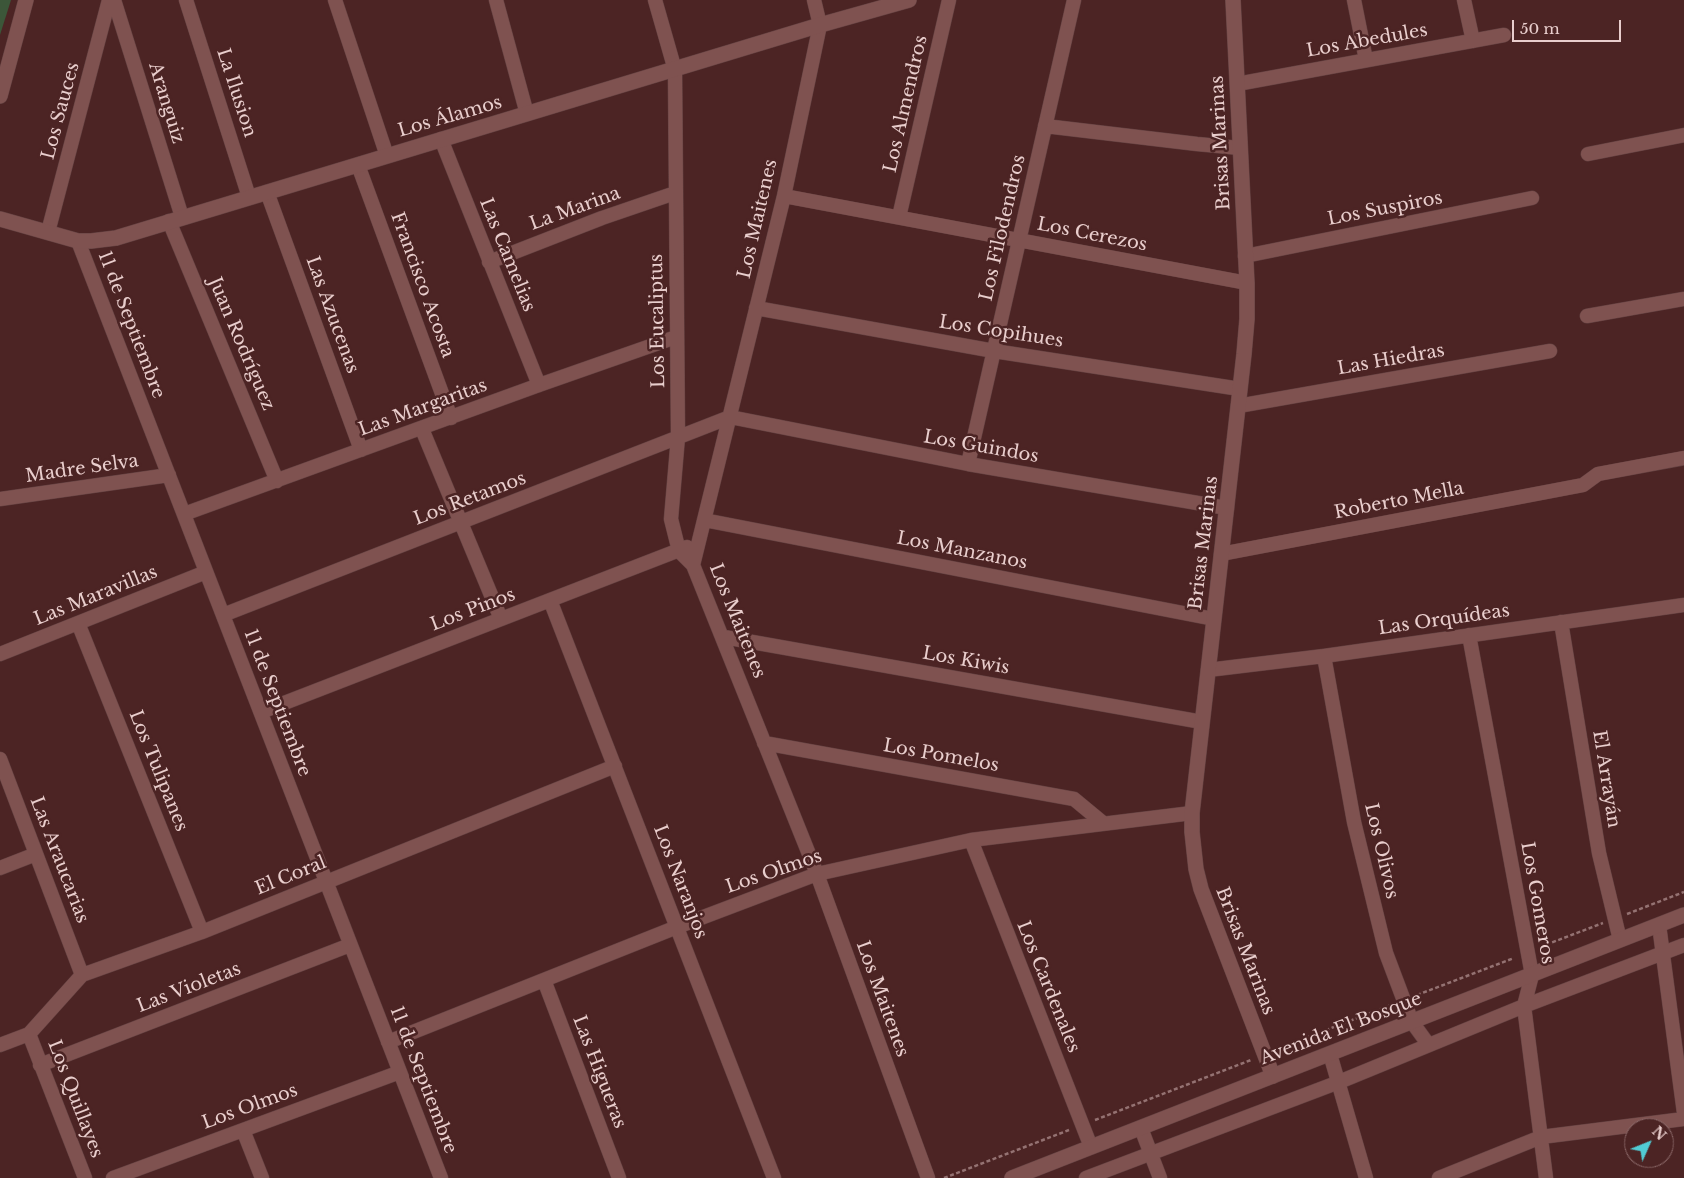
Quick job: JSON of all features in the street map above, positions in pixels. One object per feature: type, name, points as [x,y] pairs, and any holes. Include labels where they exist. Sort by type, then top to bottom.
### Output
[{"type":"street","points":[[0,96],[26,0]]},
{"type":"street","name":"Los Sauces","points":[[48,232],[109,0]]},
{"type":"street","name":"Aranguiz","points":[[114,0],[176,219]]},
{"type":"street","name":"La Ilusion","points":[[186,0],[249,197]]},
{"type":"street","points":[[335,0],[387,156]]},
{"type":"street","points":[[496,0],[527,114]]},
{"type":"street","name":"Los Eucaliptus","points":[[655,0],[675,70],[678,437],[671,519],[679,551]]},
{"type":"street","name":"Los Maitenes","points":[[814,0],[820,25],[784,196],[693,565],[724,638],[817,874],[928,1178]]},
{"type":"street","name":"Los Álamos","points":[[0,220],[78,241],[116,238],[820,25],[909,0]]},
{"type":"street","name":"Los Almendros","points":[[899,217],[948,0]]},
{"type":"street","name":"Los Filodendros","points":[[968,464],[1074,0]]},
{"type":"street","name":"Brisas Marinas","points":[[1233,0],[1246,256],[1246,336],[1192,813],[1193,850],[1201,889],[1273,1076]]},
{"type":"street","points":[[1354,0],[1366,60]]},
{"type":"street","points":[[1464,0],[1473,41]]},
{"type":"street","name":"Los Abedules","points":[[1237,84],[1504,35]]},
{"type":"street","points":[[1045,126],[1240,148]]},
{"type":"street","points":[[1588,154],[1684,136]]},
{"type":"street","name":"Las Camelias","points":[[441,139],[539,385]]},
{"type":"street","name":"Francisco Acosta","points":[[358,165],[451,418]]},
{"type":"street","name":"Las Azucenas","points":[[267,192],[361,450]]},
{"type":"street","name":"La Marina","points":[[489,262],[602,218],[675,193]]},
{"type":"street","name":"Los Cerezos","points":[[784,196],[1247,283]]},
{"type":"street","name":"Los Suspiros","points":[[1246,256],[1532,198]]},
{"type":"street","name":"Juan Rodríguez","points":[[176,219],[277,481]]},
{"type":"street","name":"11 de Septiembre","points":[[78,241],[441,1178]]},
{"type":"street","points":[[1586,316],[1684,299]]},
{"type":"street","name":"Los Copihues","points":[[756,308],[994,351],[1240,389]]},
{"type":"street","name":"Las Margaritas","points":[[184,514],[676,337]]},
{"type":"street","name":"Las Hiedras","points":[[1238,406],[1550,351]]},
{"type":"street","name":"Los Retamos","points":[[223,614],[461,523],[730,416]]},
{"type":"street","name":"Los Guindos","points":[[730,416],[968,464],[1227,508]]},
{"type":"street","points":[[422,429],[501,619]]},
{"type":"street","name":"Roberto Mella","points":[[1221,554],[1583,485],[1598,474],[1684,458]]},
{"type":"street","name":"Madre Selva","points":[[0,499],[169,476]]},
{"type":"street","name":"Los Manzanos","points":[[704,520],[1214,619]]},
{"type":"street","name":"Los Pinos","points":[[261,712],[699,542]]},
{"type":"street","points":[[679,551],[693,565]]},
{"type":"street","name":"Las Maravillas","points":[[0,654],[206,572]]},
{"type":"street","name":"Los Naranjos","points":[[550,600],[774,1178]]},
{"type":"street","name":"Las Orquídeas","points":[[1208,670],[1324,656],[1684,605]]},
{"type":"street","name":"El Arrayán","points":[[1562,622],[1599,853],[1620,940]]},
{"type":"street","name":"Los Tulipanes","points":[[78,623],[202,932]]},
{"type":"street","name":"Los Gomeros","points":[[1469,635],[1532,975],[1524,1006],[1546,1178]]},
{"type":"street","name":"Los Kiwis","points":[[724,638],[1202,722]]},
{"type":"street","name":"Los Olivos","points":[[1324,656],[1354,822],[1386,953],[1412,1022],[1428,1044]]},
{"type":"street","name":"Los Pomelos","points":[[764,743],[1074,799],[1103,823]]},
{"type":"street","name":"Las Araucarias","points":[[0,759],[82,975]]},
{"type":"street","name":"El Coral","points":[[0,1045],[29,1034],[82,975],[202,932],[615,766]]},
{"type":"street","name":"Los Olmos","points":[[388,1042],[677,927],[817,874],[971,840],[1192,813]]},
{"type":"street","name":"Los Cardenales","points":[[971,840],[1091,1147]]},
{"type":"street","points":[[0,868],[36,854]]},
{"type":"street","name":"Avenida El Bosque","points":[[1012,1178],[1684,915]]},
{"type":"street","points":[[1659,925],[1684,1114]]},
{"type":"street","name":"Las Violetas","points":[[40,1065],[350,945]]},
{"type":"street","points":[[1086,1178],[1339,1082],[1428,1044],[1684,945]]},
{"type":"street","name":"Las Higueras","points":[[544,980],[619,1178]]},
{"type":"street","name":"Los Quillayes","points":[[29,1034],[85,1178]]},
{"type":"street","points":[[1330,1054],[1366,1178]]},
{"type":"street","name":"Los Olmos","points":[[113,1178],[400,1072]]},
{"type":"street","points":[[1439,1178],[1541,1138],[1684,1119]]},
{"type":"street","points":[[1141,1128],[1160,1178]]},
{"type":"street","points":[[243,1130],[262,1178]]},
{"type":"path","points":[[944,1178],[1684,892]]},
{"type":"green space","points":[[0,0],[11,0],[0,35]]}]
